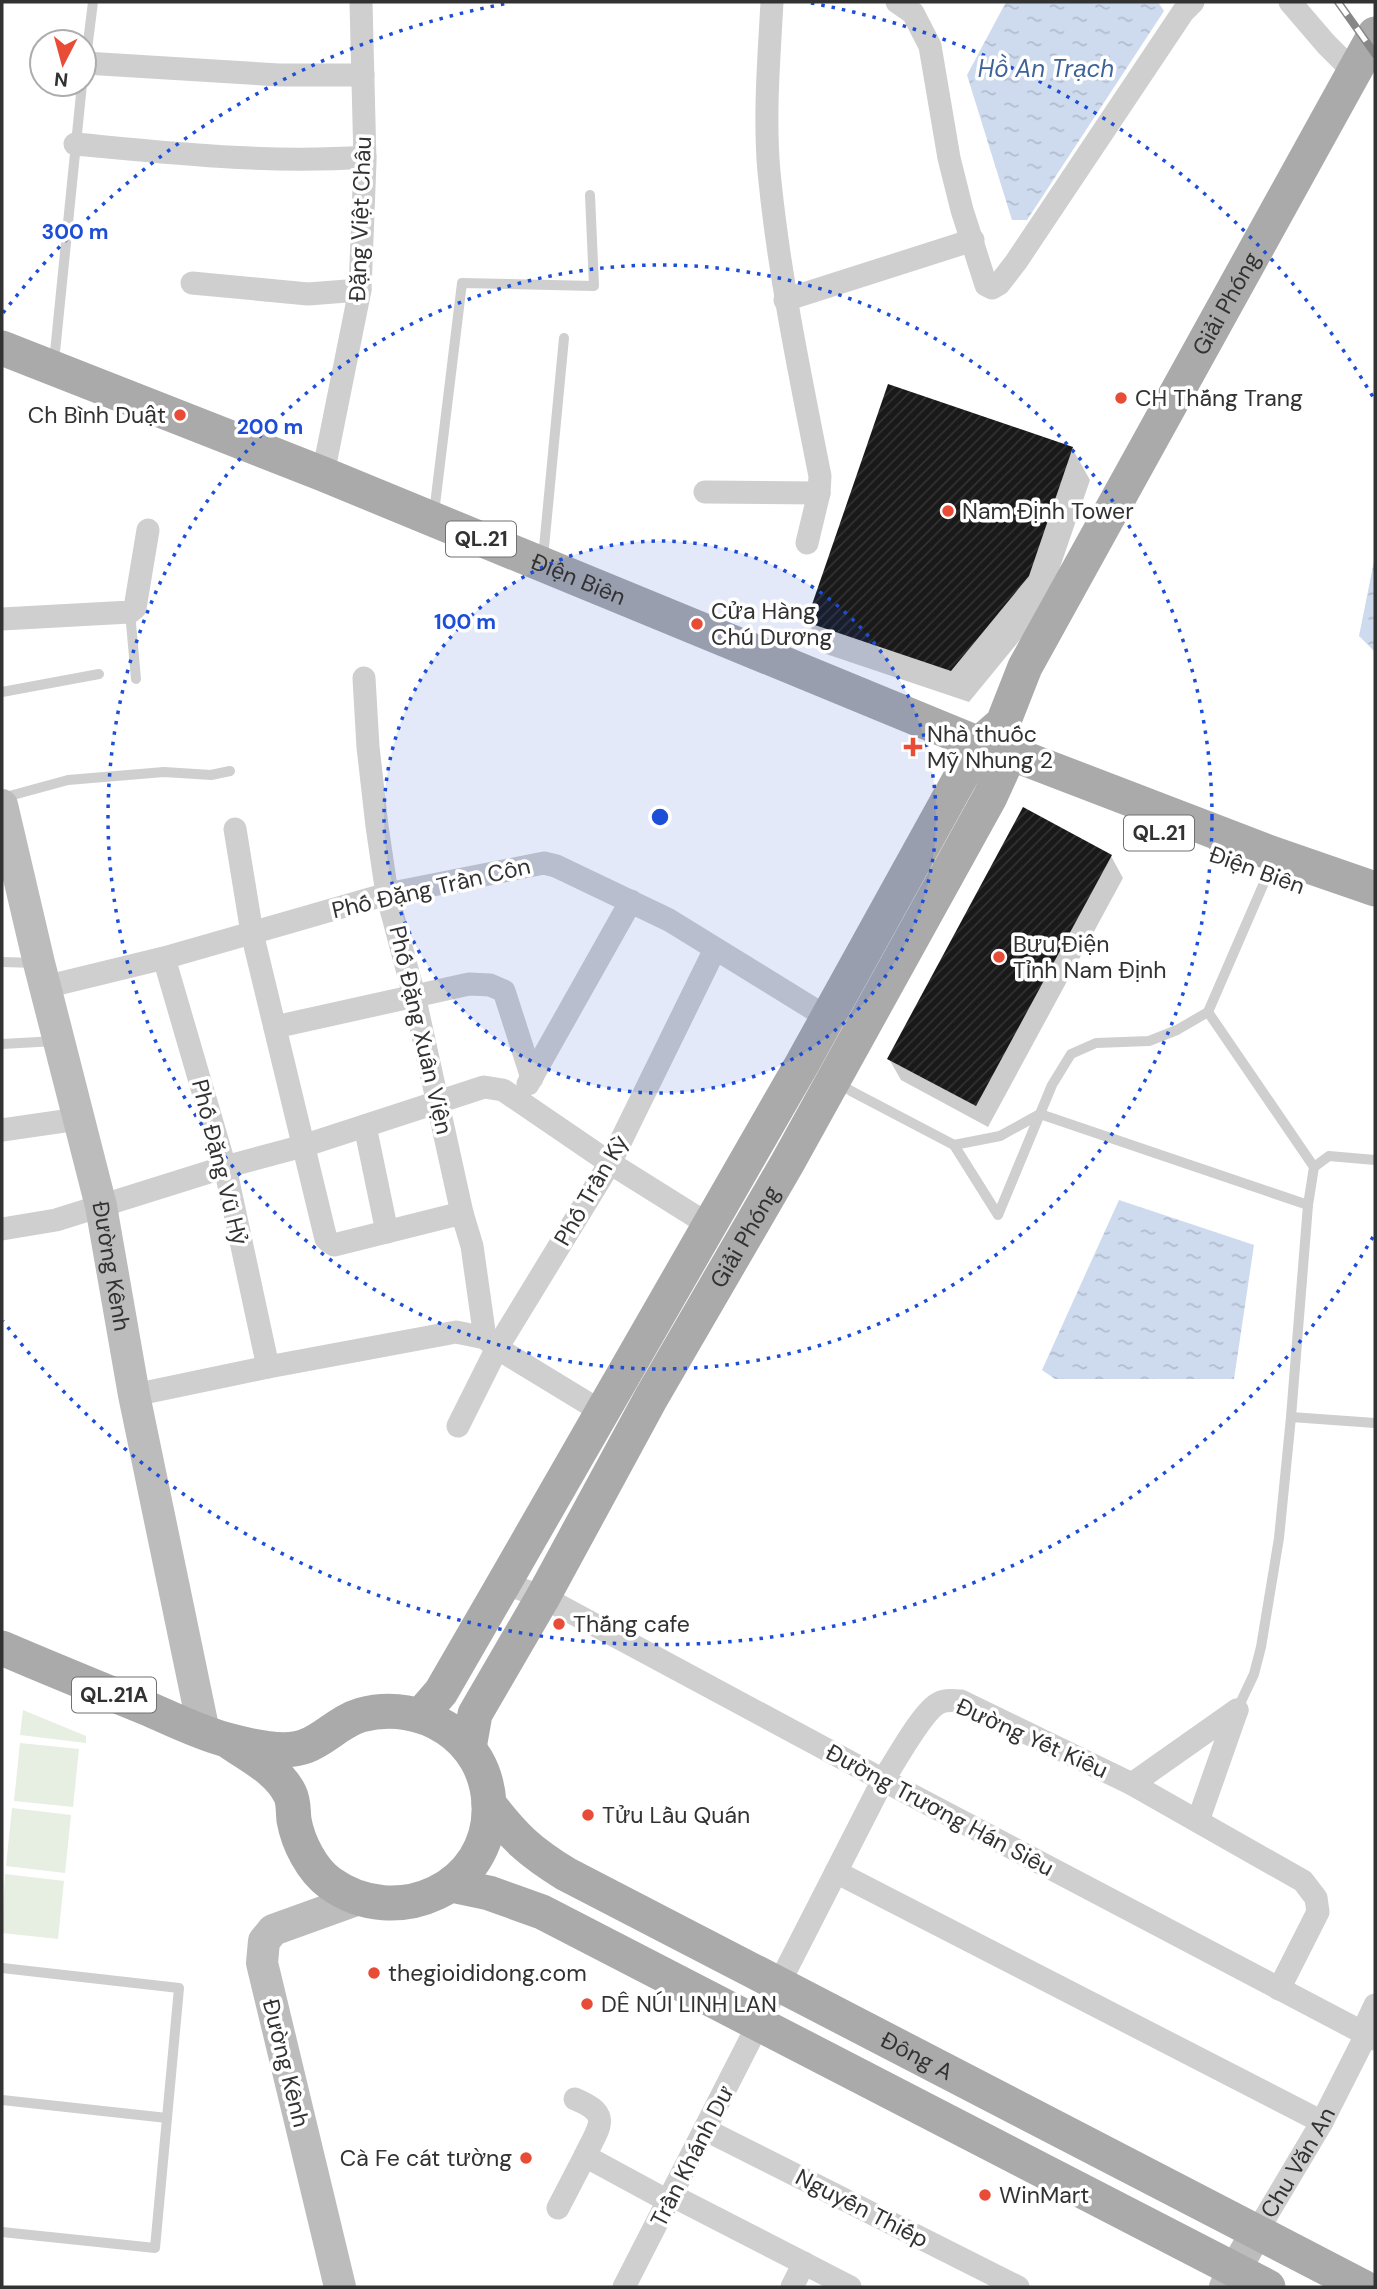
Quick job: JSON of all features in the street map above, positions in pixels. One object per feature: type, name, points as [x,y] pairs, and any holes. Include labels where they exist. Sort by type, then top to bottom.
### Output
[{"type":"main road","name":"Giải Phóng","points":[[469,1748],[475,1714],[543,1597],[651,1398],[788,1162],[817,1071],[828,1018],[987,747],[1026,667],[1370,50]]},
{"type":"main road","name":"Điện Biên","points":[[2,348],[323,474],[987,747],[1375,889]]},
{"type":"main road","name":"Giải Phóng","points":[[421,1715],[441,1692],[709,1225],[817,1071],[962,850],[987,747]]},
{"type":"main road","name":"Điện Biên","points":[[987,747],[1267,876],[1375,912]]},
{"type":"main road","name":"QL.21A","points":[[2,1648],[215,1736]]},
{"type":"main road","points":[[389,1710],[421,1715],[443,1725],[469,1748],[484,1774],[489,1804],[486,1835],[472,1862],[451,1885],[423,1900],[391,1905],[359,1899],[329,1882],[306,1856],[295,1823],[292,1796],[276,1774],[215,1736],[282,1750],[305,1747],[358,1716],[389,1710]]},
{"type":"main road","points":[[295,1823],[295,1787],[309,1755],[330,1731]]},
{"type":"main road","name":"Đông A","points":[[489,1804],[512,1835],[535,1855],[566,1874],[1363,2287]]},
{"type":"main road","name":"Đông A","points":[[451,1885],[489,1893],[542,1912],[760,2024],[1230,2279],[1268,2287]]},
{"type":"street","name":"Đặng Việt Châu","points":[[323,474],[360,290],[365,157],[361,2]]},
{"type":"street","points":[[772,2],[768,70],[769,170],[785,300],[820,476],[819,493],[807,543]]},
{"type":"street","points":[[897,2],[913,13],[930,46],[949,158],[962,210],[986,285],[992,288],[999,284],[1184,5]]},
{"type":"street","points":[[1290,2],[1370,50]]},
{"type":"street","points":[[98,73],[363,75]]},
{"type":"street","points":[[75,144],[235,159],[365,157]]},
{"type":"street","points":[[785,300],[973,240]]},
{"type":"street","points":[[191,283],[308,294],[360,290]]},
{"type":"street","points":[[705,492],[819,493]]},
{"type":"street","points":[[2,619],[130,611],[135,608],[148,530]]},
{"type":"street","name":"Phố Đặng Xuân Viện","points":[[364,678],[369,760],[387,894],[414,995],[462,1213],[472,1246],[491,1343]]},
{"type":"street","name":"Đường Kênh","points":[[2,805],[42,975],[102,1206],[134,1395],[215,1736]]},
{"type":"street","points":[[235,829],[252,933],[326,1239],[334,1245],[462,1213]]},
{"type":"street","name":"Phố Đặng Trần Côn","points":[[42,975],[164,958],[387,894],[544,863],[669,920],[828,1018]]},
{"type":"street","points":[[519,1101],[631,901]]},
{"type":"street","name":"Phố Trần Kỳ","points":[[458,1426],[491,1343],[610,1163],[715,949]]},
{"type":"street","name":"Phố Đặng Vũ Hỷ","points":[[164,958],[225,1167],[268,1367]]},
{"type":"street","points":[[275,1027],[469,984],[490,985],[504,991],[532,1078]]},
{"type":"street","points":[[2,1229],[56,1220],[225,1167],[303,1146],[484,1087],[503,1090],[610,1163],[709,1225]]},
{"type":"street","points":[[2,1130],[78,1119]]},
{"type":"street","points":[[365,1126],[387,1232]]},
{"type":"street","points":[[134,1395],[456,1332],[491,1343],[602,1412]]},
{"type":"street","name":"Đường Trương Hán Siêu","points":[[504,1583],[543,1597],[1368,2036]]},
{"type":"street","name":"Đường Yết Kiêu","points":[[760,2024],[883,1780],[927,1713],[937,1703],[948,1700],[961,1701],[1132,1784],[1303,1881],[1316,1898],[1318,1912],[1279,1989]]},
{"type":"street","points":[[1132,1784],[1237,1710]]},
{"type":"street","points":[[1198,1821],[1237,1710]]},
{"type":"street","points":[[836,1872],[1322,2122]]},
{"type":"street","name":"Đường Kênh","points":[[340,2287],[262,1962],[264,1941],[273,1930],[359,1899]]},
{"type":"street","name":"Chu Văn An","points":[[1230,2279],[1322,2122],[1368,2036],[1375,2005]]},
{"type":"street","name":"Trần Khánh Dư","points":[[624,2287],[760,2024]]},
{"type":"street","points":[[558,2208],[600,2124],[599,2114],[593,2106],[575,2099]]},
{"type":"street","name":"Nguyễn Thiếp","points":[[706,2130],[1018,2287]]},
{"type":"street","points":[[585,2156],[850,2287]]},
{"type":"street","points":[[792,2287],[803,2263]]},
{"type":"lane","points":[[90,28],[93,2]]},
{"type":"lane","points":[[53,368],[81,98]]},
{"type":"lane","points":[[433,520],[462,282],[594,286],[590,195]]},
{"type":"lane","points":[[543,564],[564,338]]},
{"type":"lane","points":[[130,611],[136,679]]},
{"type":"lane","points":[[2,692],[99,674]]},
{"type":"lane","points":[[2,799],[68,780],[164,772],[211,775],[230,771]]},
{"type":"lane","points":[[817,1071],[954,1145],[998,1215],[1052,1084],[1071,1054],[1096,1043],[1149,1041],[1177,1030],[1208,1012],[1267,876]]},
{"type":"lane","points":[[2,962],[42,975]]},
{"type":"lane","points":[[1208,1012],[1314,1167],[1308,1205],[1279,1538],[1261,1647],[1254,1674],[1237,1710]]},
{"type":"lane","points":[[2,1044],[59,1040]]},
{"type":"lane","points":[[954,1145],[1000,1136],[1040,1114],[1308,1205]]},
{"type":"lane","points":[[1314,1167],[1329,1156],[1375,1160]]},
{"type":"lane","points":[[1291,1417],[1375,1423]]},
{"type":"lane","points":[[2,1968],[179,1988],[155,2248],[2,2232]]},
{"type":"lane","points":[[2,2100],[167,2118]]},
{"type":"shaded area","points":[[23,1710],[86,1736],[86,1743],[20,1735]]},
{"type":"shaded area","points":[[20,1743],[79,1749],[73,1807],[14,1801]]},
{"type":"shaded area","points":[[12,1808],[71,1815],[65,1873],[6,1866]]},
{"type":"shaded area","points":[[5,1874],[64,1881],[58,1939],[2,1933]]},
{"type":"water","name":"Hồ An Trạch","points":[[1006,2],[1158,2],[1164,11],[1027,220],[1012,220],[967,75]]},
{"type":"water","points":[[1375,556],[1375,652],[1359,636]]},
{"type":"water","points":[[1119,1200],[1254,1245],[1234,1379],[1055,1379],[1042,1370]]},
{"type":"building","name":"Nam Định Tower","points":[[888,384],[1073,447],[1029,576],[951,671],[806,622]]},
{"type":"building","name":"Bưu Điện Tỉnh Nam Định","points":[[1023,807],[1112,855],[976,1106],[887,1059]]},
{"type":"railway","points":[[1338,2],[1375,54]]},
{"type":"place","name":"CH Thắng Trang","points":[[1121,398]]},
{"type":"place","name":"Ch Bình Duật","points":[[180,415]]},
{"type":"place","name":"Nam Định Tower","points":[[948,511]]},
{"type":"place","name":"Cửa Hàng Chú Dương","points":[[697,624]]},
{"type":"place","name":"Nhà thuốc Mỹ Nhung 2","points":[[913,747]]},
{"type":"place","name":"Bưu Điện Tỉnh Nam Định","points":[[999,957]]},
{"type":"place","name":"Thắng cafe","points":[[559,1624]]},
{"type":"place","name":"Tửu Lầu Quán","points":[[588,1815]]},
{"type":"place","name":"thegioididong.com","points":[[374,1973]]},
{"type":"place","name":"DÊ NÚI LINH LAN","points":[[587,2004]]},
{"type":"place","name":"Cà Fe cát tường","points":[[526,2158]]},
{"type":"place","name":"WinMart","points":[[985,2195]]}]
